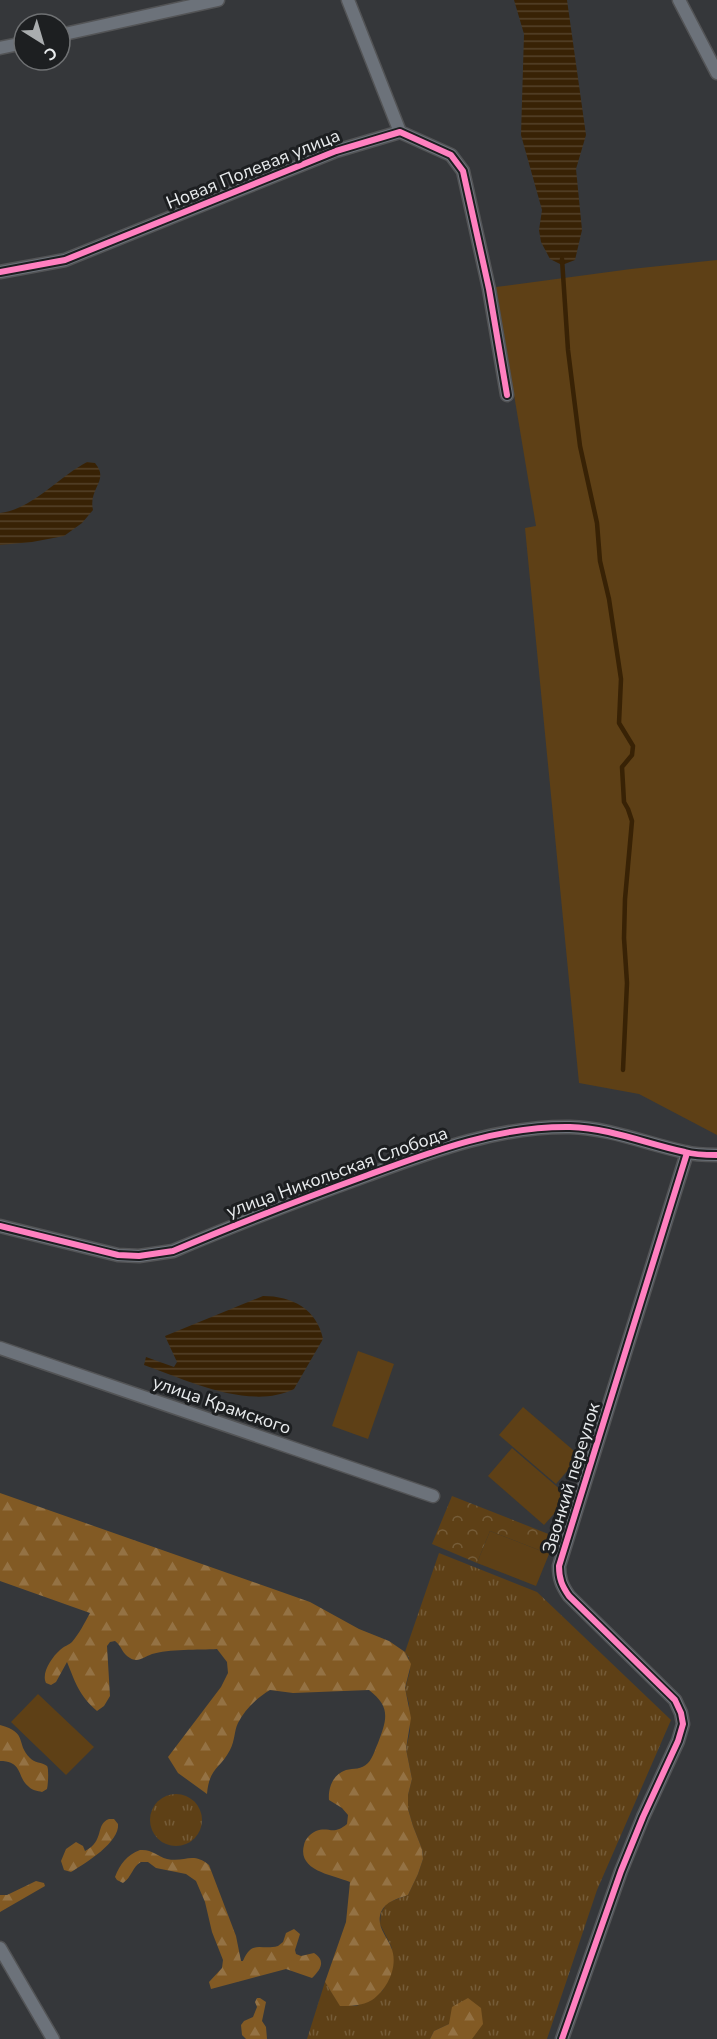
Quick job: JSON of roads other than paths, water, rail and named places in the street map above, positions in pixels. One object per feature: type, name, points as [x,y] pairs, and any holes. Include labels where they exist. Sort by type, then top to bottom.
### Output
[{"type":"street","points":[[72,32],[218,0]]},
{"type":"street","points":[[348,0],[400,132],[451,155],[463,171],[489,289],[507,395]]},
{"type":"street","points":[[679,0],[717,73]]},
{"type":"street","name":"Новая Полевая улица","points":[[0,272],[65,260],[336,151],[400,132]]},
{"type":"street","name":"улица Никольская Слобода","points":[[0,1226],[117,1256],[156,1255],[173,1251],[305,1198],[437,1149],[484,1137],[544,1128],[600,1129],[687,1153],[717,1155]]},
{"type":"street","name":"Звонкий переулок","points":[[562,2039],[621,1871],[678,1742],[683,1724],[675,1700],[569,1596],[559,1576],[563,1555],[687,1153]]},
{"type":"street","name":"улица Крамского","points":[[0,1348],[433,1496]]},
{"type":"street","points":[[0,1948],[53,2039]]},
{"type":"waterway","points":[[562,259],[568,350],[580,446],[597,523],[600,561],[609,599],[621,679],[619,723],[633,746],[632,755],[622,767],[624,802],[632,821],[625,899],[624,938],[627,983],[623,1070]]}]
